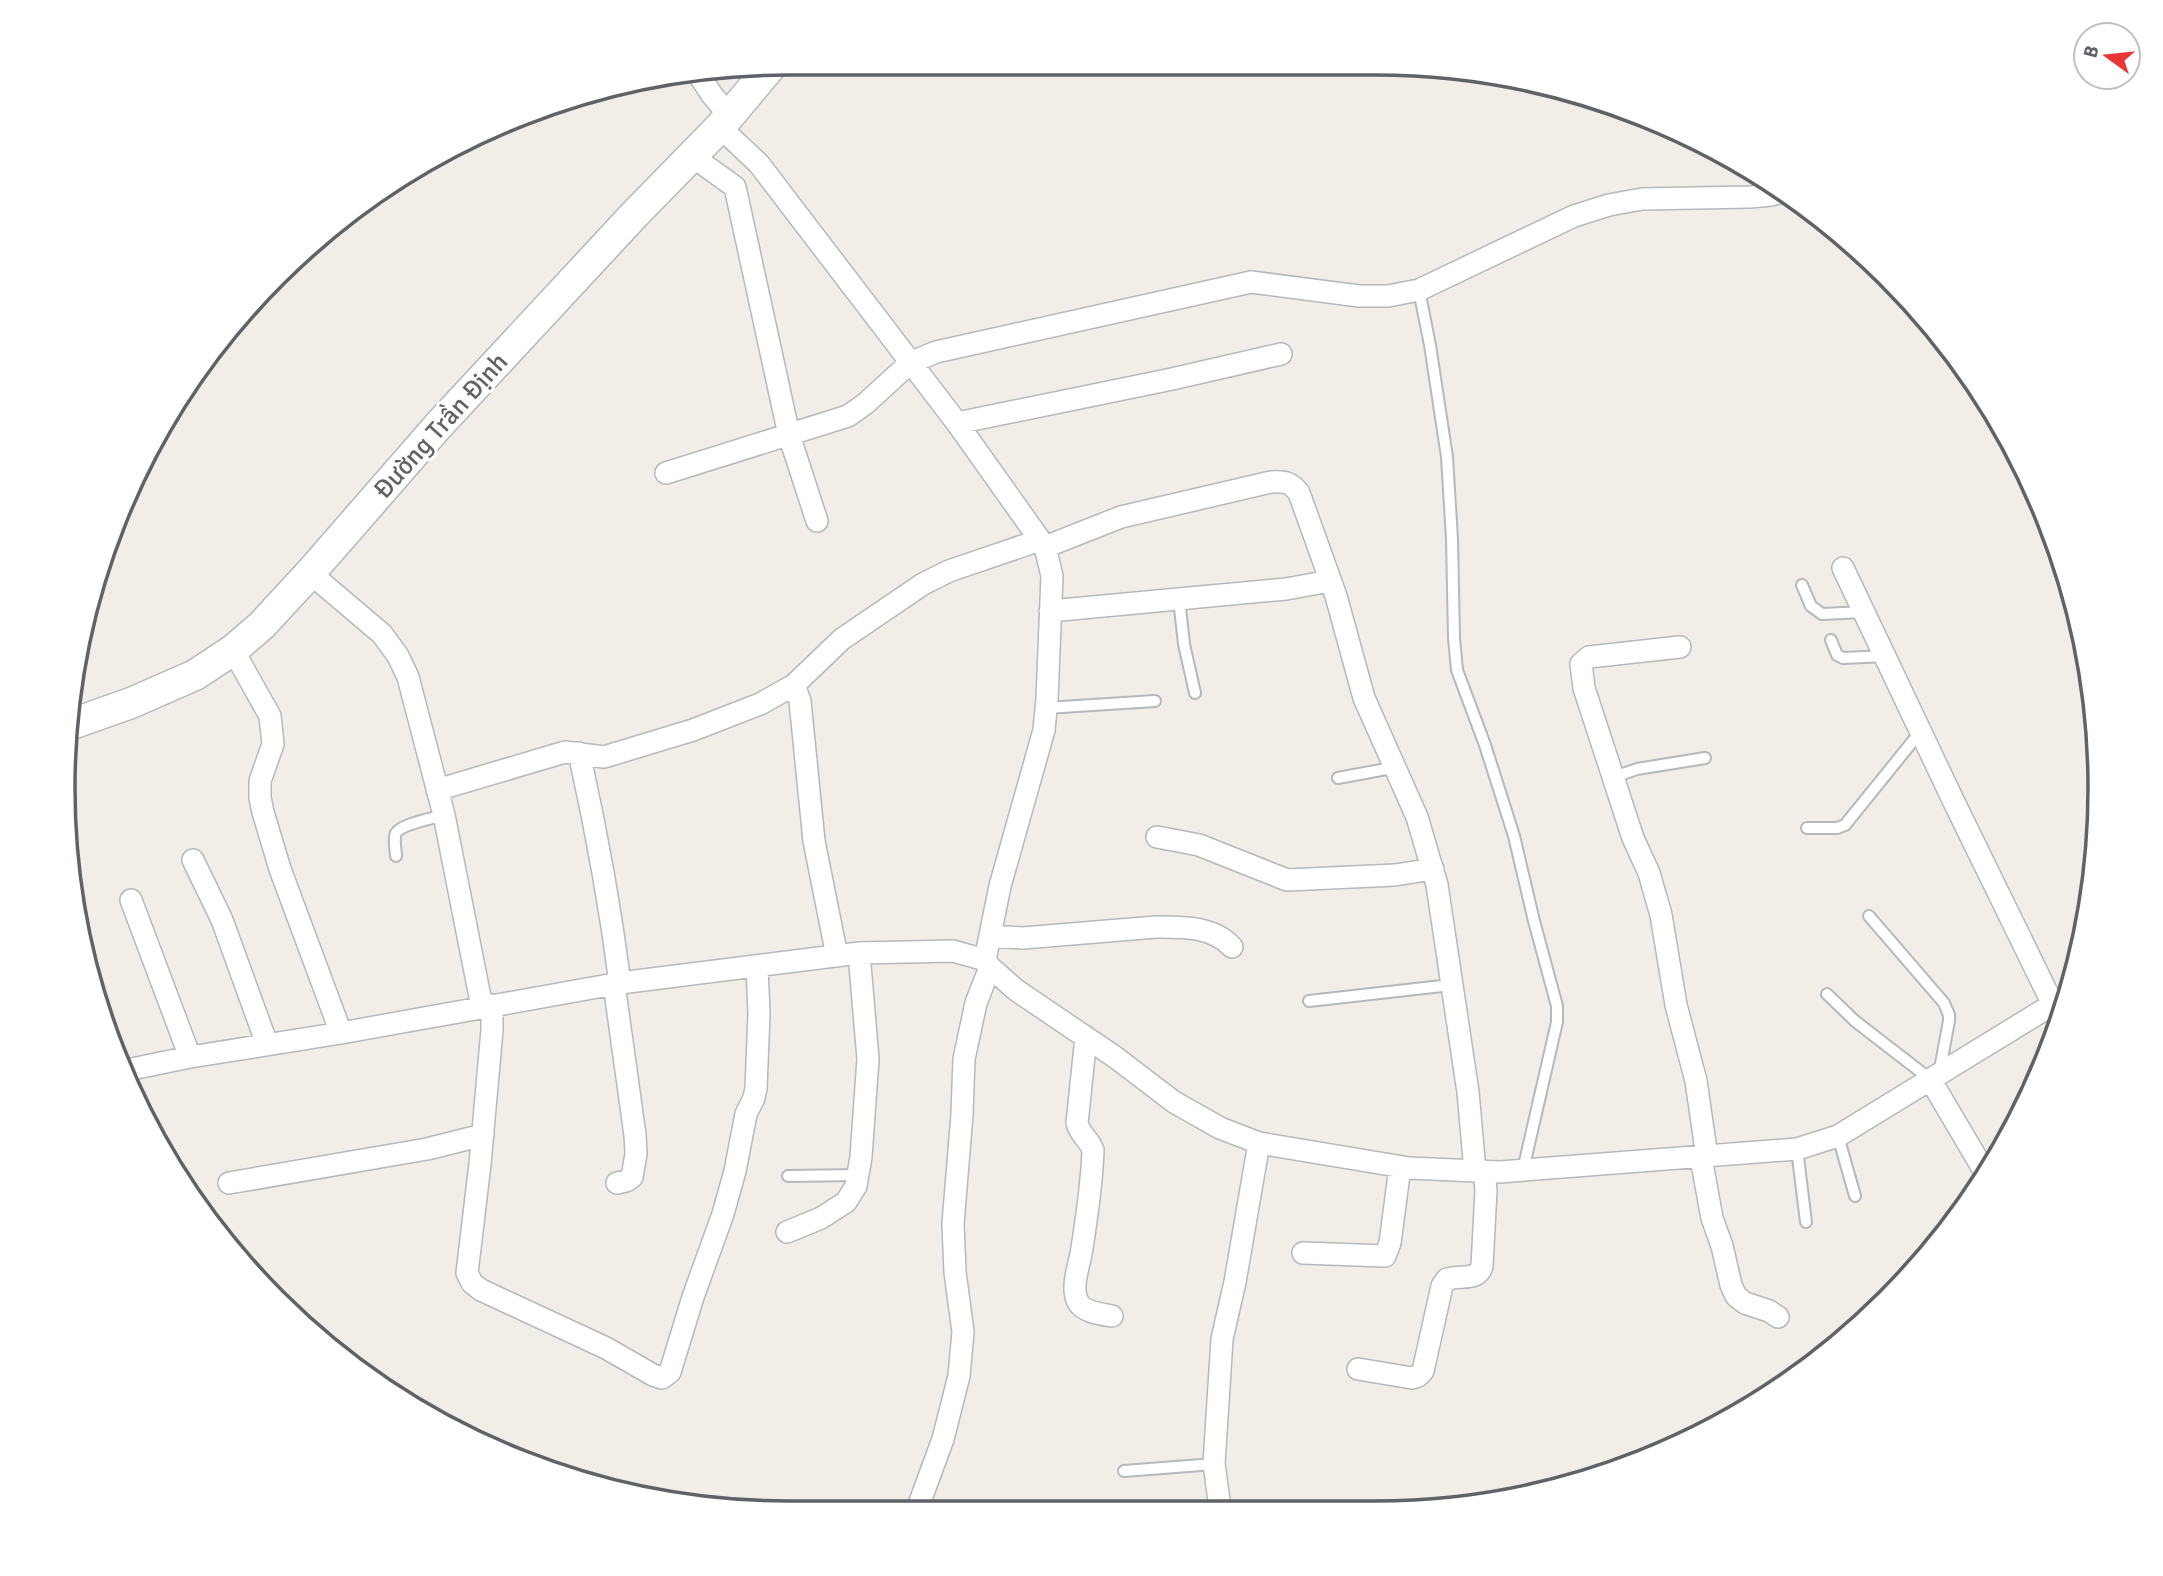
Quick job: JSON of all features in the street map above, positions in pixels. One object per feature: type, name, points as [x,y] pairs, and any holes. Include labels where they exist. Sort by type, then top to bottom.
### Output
[{"type":"main road","name":"Đường Trần Định","points":[[79,721],[195,675],[233,650],[262,625],[439,426],[625,224],[692,156],[762,76]]},
{"type":"street","points":[[702,80],[724,121],[957,423],[1043,544],[1052,576],[1044,730],[1000,886],[990,936],[988,963],[964,1059],[953,1224],[955,1272],[963,1332],[960,1365],[943,1439],[920,1501]]},
{"type":"street","points":[[692,156],[736,187],[789,435],[817,521]]},
{"type":"street","points":[[666,473],[848,416],[910,363],[936,352],[1251,282],[1359,296],[1388,296],[1419,290],[1574,216],[1609,205],[1642,199],[1771,195]]},
{"type":"street","points":[[957,423],[1281,354]]},
{"type":"street","points":[[437,790],[565,752],[604,757],[693,730],[760,704],[794,685],[842,639],[923,584],[949,571],[1043,544],[1121,517],[1271,482],[1289,482],[1299,493],[1344,622],[1364,698],[1397,767],[1417,817],[1433,869],[1444,921],[1479,1171],[1486,1190],[1480,1273],[1476,1276],[1447,1279],[1442,1286],[1423,1371],[1412,1378],[1358,1369]]},
{"type":"street","points":[[1843,568],[1921,731],[2055,998]]},
{"type":"street","points":[[310,573],[382,634],[398,656],[408,677],[444,815],[492,1030],[467,1273],[469,1279],[481,1290],[606,1348],[653,1375],[662,1378],[670,1372],[723,1214],[746,1114],[754,1098],[759,1014],[757,967]]},
{"type":"street","points":[[1050,611],[1286,589],[1330,581]]},
{"type":"street","points":[[1680,647],[1589,657],[1581,664],[1584,688],[1633,838],[1649,873],[1661,915],[1676,1005],[1696,1081],[1712,1218],[1731,1285],[1736,1296],[1745,1303],[1778,1317]]},
{"type":"street","points":[[233,650],[270,716],[273,744],[260,781],[262,812],[280,869],[341,1033]]},
{"type":"street","points":[[794,685],[800,701],[814,841],[837,956]]},
{"type":"street","points":[[579,753],[613,929],[633,1117],[636,1154],[632,1177],[617,1184]]},
{"type":"street","points":[[1157,837],[1199,845],[1287,880],[1395,875],[1433,869]]},
{"type":"street","points":[[193,860],[222,920],[267,1044]]},
{"type":"street","points":[[131,900],[190,1057]]},
{"type":"street","points":[[990,936],[1023,937],[1178,927],[1206,930],[1224,938],[1232,947]]},
{"type":"street","points":[[133,1069],[617,984],[859,953],[953,951],[988,963],[1016,990],[1086,1037],[1174,1102],[1220,1128],[1259,1143],[1401,1167],[1523,1170],[1797,1149],[1838,1136],[1934,1077],[2052,1012]]},
{"type":"street","points":[[786,1232],[821,1217],[846,1202],[852,1195],[858,1175],[868,1059],[859,953]]},
{"type":"street","points":[[1086,1037],[1077,1123],[1093,1150],[1076,1296],[1084,1308],[1112,1316]]},
{"type":"street","points":[[1934,1077],[1980,1163]]},
{"type":"street","points":[[229,1183],[427,1149],[482,1135]]},
{"type":"street","points":[[1219,1501],[1214,1465],[1222,1339],[1235,1282],[1259,1143]]},
{"type":"street","points":[[1303,1254],[1385,1256],[1390,1243],[1401,1167]]},
{"type":"lane","points":[[1419,290],[1447,457],[1457,670],[1485,745],[1514,836],[1557,1006],[1557,1021],[1523,1170]]},
{"type":"lane","points":[[1802,584],[1811,606],[1822,614],[1864,612]]},
{"type":"lane","points":[[1179,599],[1184,644],[1195,693]]},
{"type":"lane","points":[[1831,640],[1837,655],[1843,658],[1886,656]]},
{"type":"lane","points":[[1046,708],[1155,701]]},
{"type":"lane","points":[[1807,828],[1837,828],[1845,825],[1921,731]]},
{"type":"lane","points":[[1614,777],[1637,769],[1705,758]]},
{"type":"lane","points":[[1338,778],[1397,767]]},
{"type":"lane","points":[[396,856],[396,833],[402,828],[444,815]]},
{"type":"lane","points":[[1827,994],[1855,1021],[1934,1077],[1949,1014],[1944,1003],[1869,916]]},
{"type":"lane","points":[[1309,1001],[1451,985]]},
{"type":"lane","points":[[1838,1136],[1855,1196]]},
{"type":"lane","points":[[1797,1149],[1806,1222]]},
{"type":"lane","points":[[788,1176],[858,1175]]},
{"type":"lane","points":[[1124,1471],[1214,1465]]}]
